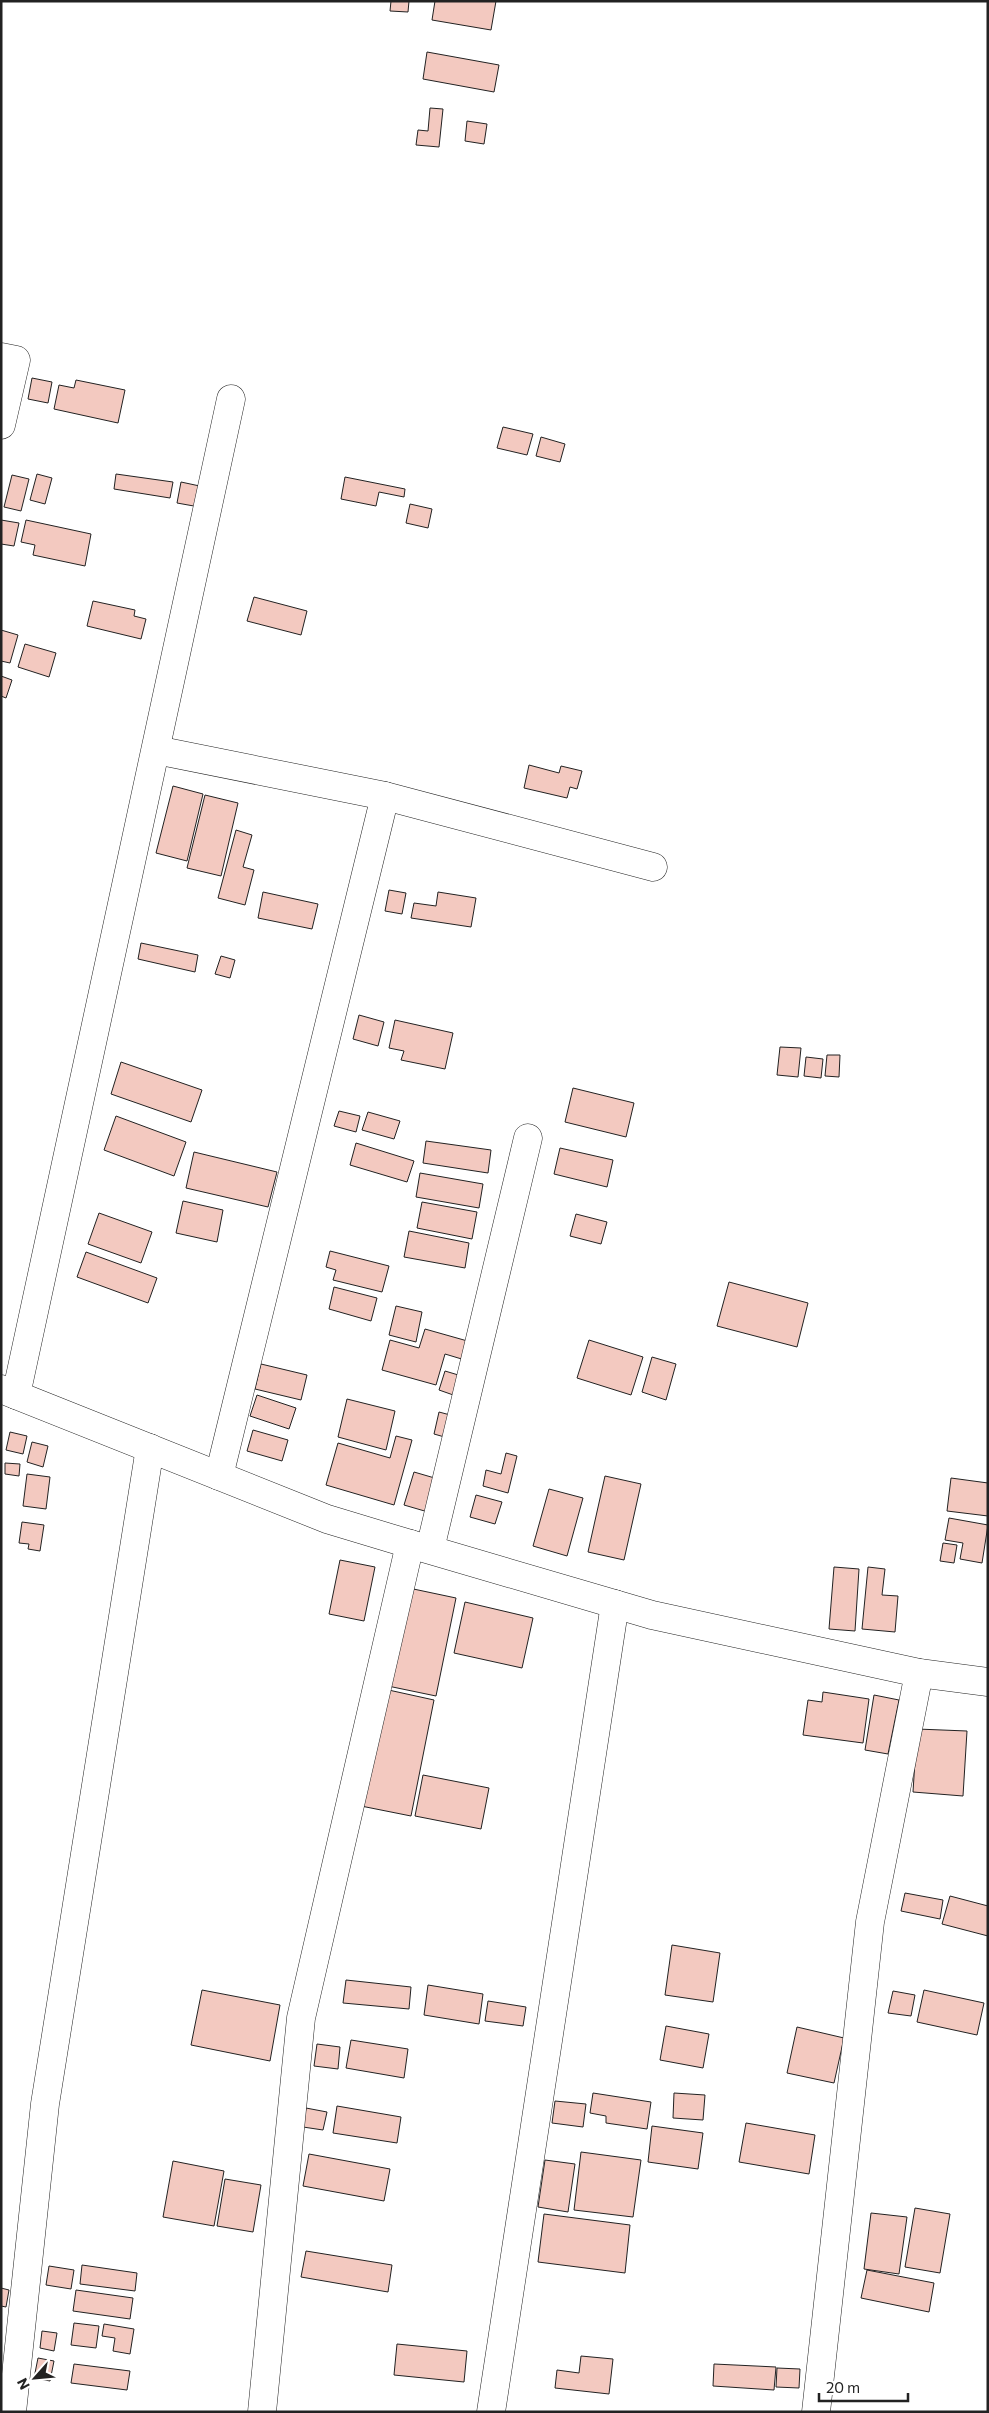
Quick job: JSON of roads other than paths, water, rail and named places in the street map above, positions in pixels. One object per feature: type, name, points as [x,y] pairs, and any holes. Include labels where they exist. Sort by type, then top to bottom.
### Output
[{"type":"street","points":[[1,357],[16,360],[1,425]]},
{"type":"street","points":[[231,399],[156,750],[9,1392],[326,1519],[652,1615],[919,1673],[988,1682]]},
{"type":"street","points":[[156,750],[384,796],[653,867]]},
{"type":"street","points":[[219,1476],[384,796]]},
{"type":"street","points":[[262,2412],[301,2018],[420,1546],[528,1138]]},
{"type":"street","points":[[12,2412],[45,2104],[150,1448]]},
{"type":"street","points":[[491,2412],[615,1604]]},
{"type":"street","points":[[816,2412],[870,1922],[919,1673]]}]
